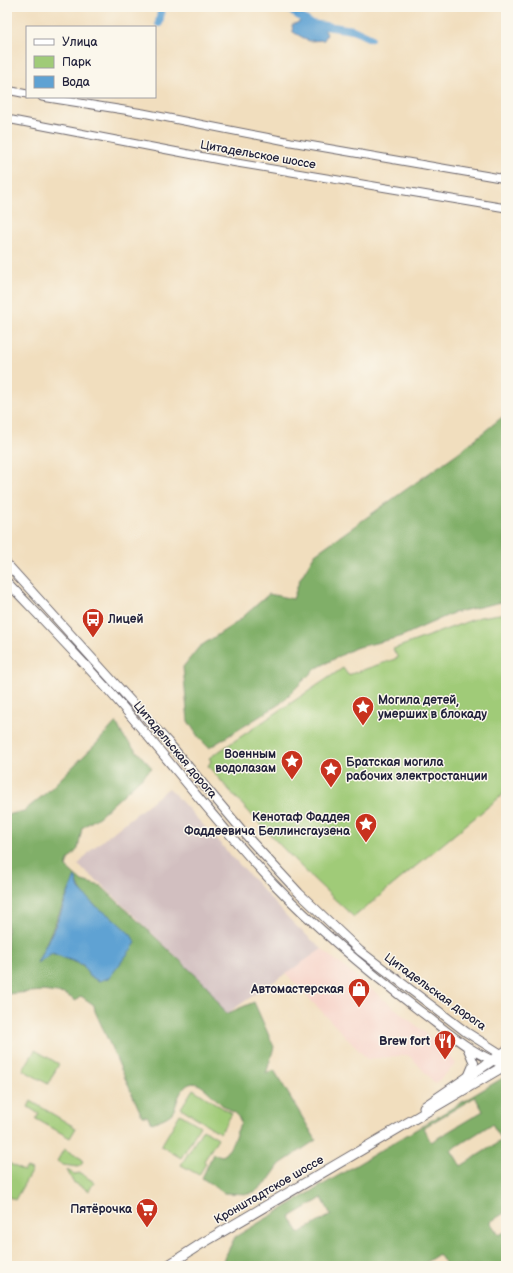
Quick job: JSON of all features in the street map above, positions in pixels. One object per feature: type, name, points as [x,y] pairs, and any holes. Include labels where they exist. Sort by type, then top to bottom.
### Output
[{"type":"main road","name":"Кронштадтское шоссе","points":[[384,1136],[504,1053]]},
{"type":"main road","name":"Кронштадтское шоссе","points":[[167,1266],[201,1244],[506,1065]]},
{"type":"street","points":[[7,90],[26,94]]},
{"type":"street","name":"Цитадельское шоссе","points":[[48,98],[143,113],[291,142],[506,178]]},
{"type":"street","name":"Цитадельское шоссе","points":[[7,119],[233,162],[506,208]]},
{"type":"street","name":"Цитадельская дорога","points":[[7,564],[168,742],[251,841],[299,893],[373,961],[466,1032],[504,1053]]},
{"type":"street","name":"Цитадельская дорога","points":[[7,582],[116,699],[238,844],[276,886],[360,963],[467,1046],[491,1061],[506,1065]]},
{"type":"street","points":[[467,1046],[474,1062],[468,1077]]},
{"type":"street","points":[[504,1053],[506,1065]]},
{"type":"shaded area","points":[[169,788],[294,924],[322,949],[226,1014],[207,986],[100,883],[78,865],[92,849]]},
{"type":"shaded area","points":[[322,949],[445,1049],[456,1064],[435,1084],[413,1059],[407,1055],[367,1059],[285,973]]},
{"type":"green space","points":[[506,414],[506,601],[453,613],[400,637],[355,648],[315,669],[281,703],[209,748],[199,738],[188,721],[183,667],[199,647],[236,623],[269,594],[293,599],[300,579],[315,554],[459,452]]},
{"type":"green space","points":[[506,613],[506,792],[354,917],[297,863],[243,805],[208,766],[211,761],[209,758],[343,668],[348,675],[398,658],[393,649],[480,617]]},
{"type":"green space","points":[[116,722],[123,736],[152,768],[100,816],[82,828],[78,849],[68,860],[66,867],[82,881],[101,886],[207,986],[226,1014],[254,1002],[274,1047],[266,1074],[274,1070],[316,1140],[280,1164],[268,1181],[256,1191],[249,1194],[224,1193],[202,1178],[213,1154],[223,1156],[230,1148],[241,1122],[237,1115],[222,1105],[204,1088],[194,1083],[189,1084],[184,1088],[170,1115],[152,1123],[147,1116],[142,1116],[95,1011],[94,1005],[81,996],[76,1001],[65,994],[42,991],[7,994],[7,815],[24,811],[46,793],[97,743]],"holes":[[[75,877],[78,885],[90,902],[114,919],[89,976],[83,965],[51,953],[38,962]]]},
{"type":"green space","points":[[35,1050],[59,1064],[48,1084],[23,1070]]},
{"type":"green space","points":[[506,1076],[506,1212],[490,1222],[499,1235],[506,1231],[506,1266],[447,1266],[439,1254],[420,1266],[224,1266],[223,1261],[235,1237]],"holes":[[[475,1097],[483,1111],[431,1142],[423,1128]],[[492,1124],[502,1140],[461,1166],[451,1150]],[[322,1198],[331,1215],[299,1233],[290,1217]]]},
{"type":"green space","points":[[193,1089],[232,1114],[220,1133],[181,1108]]},
{"type":"green space","points":[[31,1101],[76,1128],[70,1138],[36,1119],[39,1114],[28,1107]]},
{"type":"green space","points":[[180,1114],[200,1126],[181,1158],[161,1146]]},
{"type":"green space","points":[[203,1129],[218,1138],[204,1161],[206,1163],[199,1175],[181,1165]]},
{"type":"green space","points":[[64,1149],[82,1159],[83,1163],[78,1167],[63,1165],[57,1161]]},
{"type":"green space","points":[[7,1162],[23,1171],[27,1168],[32,1170],[15,1200],[7,1196]]},
{"type":"green space","points":[[67,1170],[74,1174],[80,1173],[94,1182],[89,1191],[73,1182]]},
{"type":"water","points":[[306,19],[322,26],[327,34],[324,40],[309,41],[293,32],[292,25]]},
{"type":"water","points":[[75,876],[79,889],[93,904],[114,919],[131,935],[136,943],[109,978],[99,981],[89,976],[83,965],[52,953],[37,963],[57,922]]},
{"type":"waterway","points":[[159,23],[162,7]]},
{"type":"waterway","points":[[286,7],[311,24],[353,30],[370,38]]},
{"type":"place","name":"Лицей","points":[[93,638]]},
{"type":"place","name":"Могила детей, умерших в блокаду","points":[[363,726]]},
{"type":"place","name":"Военным водолазам","points":[[292,780]]},
{"type":"place","name":"Братская могила рабочих электростанции","points":[[331,788]]},
{"type":"place","name":"Кенотаф Фаддея Фаддеевича Беллинсгаузена","points":[[366,844]]},
{"type":"place","name":"Автомастерская","points":[[359,1008]]},
{"type":"place","name":"Brew fort","points":[[445,1060]]},
{"type":"place","name":"Пятёрочка","points":[[147,1228]]}]
